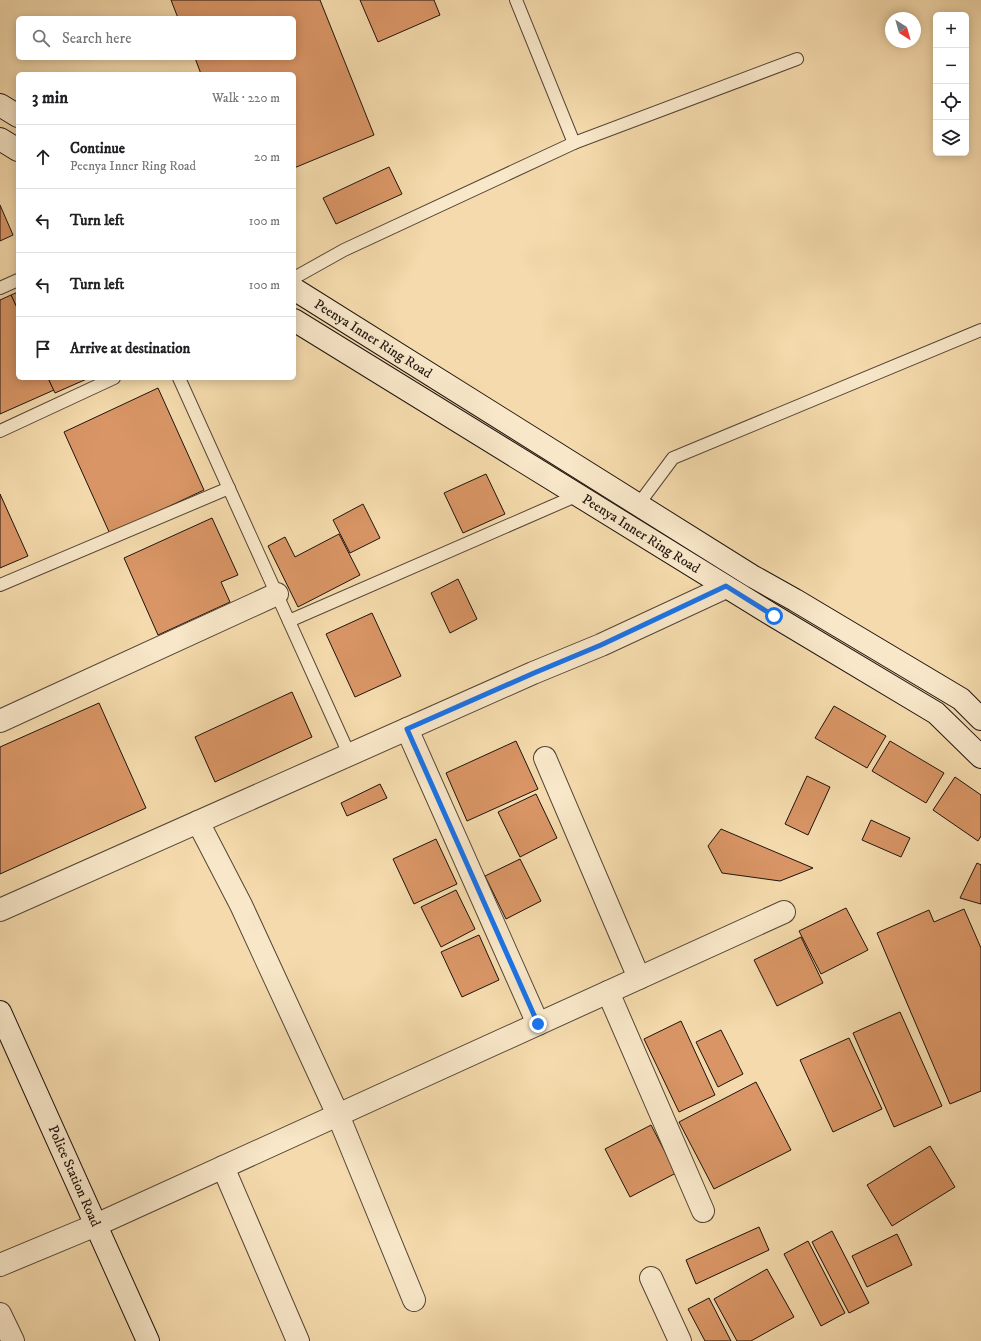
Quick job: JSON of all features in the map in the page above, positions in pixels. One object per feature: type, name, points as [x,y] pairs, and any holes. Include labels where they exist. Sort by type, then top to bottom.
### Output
[{"type":"street","points":[[0,105],[16,115]]},
{"type":"street","points":[[0,139],[16,149]]},
{"type":"street","name":"Peenya Inner Ring Road","points":[[296,290],[752,576],[961,699],[981,719]]},
{"type":"street","name":"Peenya Inner Ring Road","points":[[296,321],[726,586],[936,713],[981,757]]},
{"type":"street","points":[[0,910],[349,754],[601,645],[726,586]]},
{"type":"street","points":[[0,721],[277,594]]},
{"type":"street","points":[[407,729],[538,1024]]},
{"type":"street","points":[[545,758],[639,978]]},
{"type":"street","points":[[198,822],[241,905],[338,1115],[414,1300]]},
{"type":"street","points":[[0,1265],[96,1225],[784,912]]},
{"type":"street","points":[[608,992],[703,1211]]},
{"type":"street","name":"Police Station Road","points":[[0,1012],[148,1341]]},
{"type":"street","points":[[223,1167],[298,1341]]},
{"type":"street","points":[[651,1278],[680,1341]]},
{"type":"street","points":[[0,1314],[13,1341]]},
{"type":"lane","points":[[516,0],[574,143]]},
{"type":"lane","points":[[296,277],[344,250],[574,143],[797,59]]},
{"type":"lane","points":[[0,288],[16,281]]},
{"type":"lane","points":[[638,505],[672,458],[981,330]]},
{"type":"lane","points":[[0,431],[110,380]]},
{"type":"lane","points":[[180,380],[349,754]]},
{"type":"lane","points":[[0,585],[229,488]]},
{"type":"lane","points":[[289,621],[578,495]]},
{"type":"building","points":[[171,0],[320,0],[374,135],[296,167],[296,72],[200,72],[196,60],[296,60],[296,16],[177,16]]},
{"type":"building","points":[[360,0],[434,0],[440,15],[378,42]]},
{"type":"building","points":[[389,167],[402,194],[336,224],[323,198]]},
{"type":"building","points":[[0,205],[13,235],[0,241]]},
{"type":"building","points":[[16,293],[16,306],[11,295]]},
{"type":"building","points":[[11,295],[16,306],[16,380],[49,380],[54,390],[0,414],[0,300]]},
{"type":"building","points":[[49,380],[84,380],[55,393]]},
{"type":"building","points":[[158,388],[204,490],[110,534],[64,432]]},
{"type":"building","points":[[486,474],[505,514],[463,533],[444,493]]},
{"type":"building","points":[[0,494],[28,556],[0,568]]},
{"type":"building","points":[[363,504],[380,538],[350,553],[333,520]]},
{"type":"building","points":[[212,518],[238,575],[221,582],[230,602],[158,635],[124,558]]},
{"type":"building","points":[[339,534],[360,575],[298,607],[268,546],[285,537],[295,557]]},
{"type":"building","points":[[458,579],[477,619],[450,633],[431,593]]},
{"type":"building","points":[[372,613],[401,676],[355,697],[326,634]]},
{"type":"building","points":[[292,692],[312,737],[215,782],[195,737]]},
{"type":"building","points":[[99,703],[146,808],[0,874],[0,747]]},
{"type":"building","points":[[834,706],[886,736],[867,768],[815,738]]},
{"type":"building","points":[[516,741],[538,789],[467,821],[446,773]]},
{"type":"building","points":[[890,741],[944,773],[926,803],[872,771]]},
{"type":"building","points":[[807,776],[830,787],[808,835],[785,824]]},
{"type":"building","points":[[955,777],[981,795],[981,836],[978,841],[933,810]]},
{"type":"building","points":[[380,784],[387,798],[347,816],[341,803]]},
{"type":"building","points":[[536,794],[557,838],[520,857],[498,812]]},
{"type":"building","points":[[871,820],[910,838],[901,857],[862,840]]},
{"type":"building","points":[[721,829],[813,868],[780,881],[722,873],[708,846]]},
{"type":"building","points":[[436,839],[457,884],[414,904],[393,859]]},
{"type":"building","points":[[520,859],[541,901],[506,919],[485,876]]},
{"type":"building","points":[[977,863],[981,865],[981,904],[960,898]]},
{"type":"building","points":[[456,890],[475,929],[441,947],[421,907]]},
{"type":"building","points":[[846,908],[868,950],[821,974],[799,931]]},
{"type":"building","points":[[964,909],[981,948],[981,1091],[950,1104],[877,933],[929,910],[934,922]]},
{"type":"building","points":[[479,935],[499,980],[462,997],[441,952]]},
{"type":"building","points":[[801,937],[823,983],[777,1006],[754,960]]},
{"type":"building","points":[[900,1012],[942,1106],[894,1127],[853,1033]]},
{"type":"building","points":[[681,1021],[715,1095],[679,1112],[644,1039]]},
{"type":"building","points":[[721,1030],[743,1074],[718,1087],[696,1042]]},
{"type":"building","points":[[849,1038],[882,1109],[833,1132],[800,1060]]},
{"type":"building","points":[[756,1082],[791,1150],[714,1189],[679,1122]]},
{"type":"building","points":[[651,1125],[676,1173],[630,1197],[605,1149]]},
{"type":"building","points":[[930,1146],[955,1187],[892,1226],[867,1185]]},
{"type":"building","points":[[759,1227],[769,1250],[696,1284],[686,1260]]},
{"type":"building","points":[[832,1231],[869,1303],[849,1313],[812,1242]]},
{"type":"building","points":[[897,1234],[912,1265],[867,1287],[852,1256]]},
{"type":"building","points":[[808,1241],[845,1313],[821,1326],[784,1254]]},
{"type":"building","points":[[767,1269],[794,1317],[751,1341],[737,1341],[714,1299]]},
{"type":"building","points":[[709,1298],[731,1341],[705,1341],[688,1309]]},
{"type":"route","points":[[538,1024],[407,729],[601,645],[726,586],[774,616]]}]
